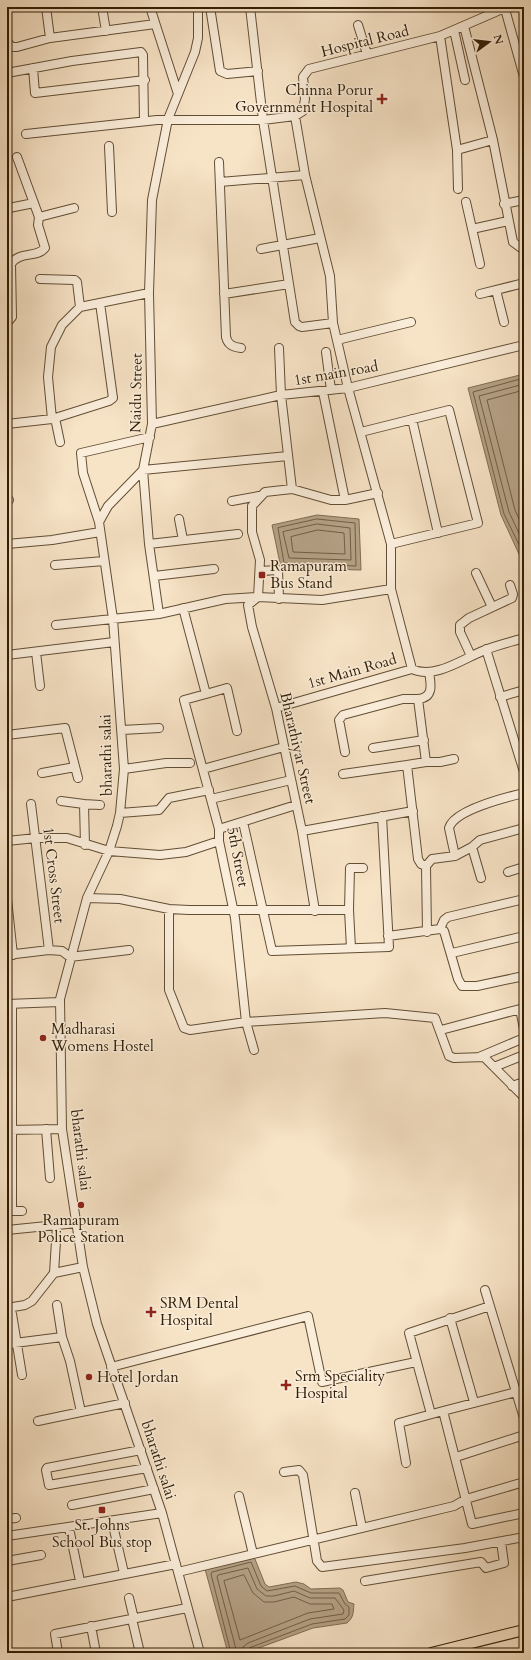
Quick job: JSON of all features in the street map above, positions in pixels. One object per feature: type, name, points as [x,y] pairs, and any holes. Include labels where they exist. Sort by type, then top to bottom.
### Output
[{"type":"main road","points":[[431,1653],[462,1649],[524,1630]]},
{"type":"street","points":[[46,7],[50,38]]},
{"type":"street","points":[[102,7],[106,31]]},
{"type":"street","points":[[150,7],[178,94]]},
{"type":"street","name":"Naidu Street","points":[[143,470],[152,424],[148,293],[152,200],[168,119],[195,52],[198,38],[198,7]]},
{"type":"street","points":[[210,7],[220,71],[227,74],[258,71]]},
{"type":"street","points":[[250,7],[263,120],[295,322],[299,326],[333,323]]},
{"type":"street","points":[[506,8],[524,77]]},
{"type":"street","name":"Hospital Road","points":[[295,116],[303,111],[305,99],[303,77],[305,72],[309,69],[440,36],[506,8]]},
{"type":"street","points":[[7,42],[12,47],[17,47],[50,38],[155,24]]},
{"type":"street","points":[[358,25],[367,54]]},
{"type":"street","points":[[464,26],[493,140],[508,221],[515,244],[524,250]]},
{"type":"street","points":[[454,30],[465,80]]},
{"type":"street","points":[[440,36],[457,150],[458,189]]},
{"type":"street","points":[[7,73],[138,51],[144,55],[144,121]]},
{"type":"street","points":[[33,68],[35,92],[144,80]]},
{"type":"street","points":[[26,134],[168,119],[263,120],[295,116],[304,175],[330,276],[333,323],[348,388],[391,544],[391,589],[412,669],[420,672],[429,672],[449,667],[486,649],[524,638]]},
{"type":"street","points":[[457,150],[493,140]]},
{"type":"street","points":[[109,146],[112,212]]},
{"type":"street","points":[[7,323],[12,317],[11,264],[17,257],[40,252],[45,248],[38,225],[39,217],[18,157]]},
{"type":"street","points":[[220,162],[227,342],[235,348],[241,348]]},
{"type":"street","points":[[220,182],[304,175]]},
{"type":"street","points":[[504,204],[524,200]]},
{"type":"street","points":[[466,202],[480,264]]},
{"type":"street","points":[[9,208],[34,203]]},
{"type":"street","points":[[39,217],[74,208]]},
{"type":"street","points":[[472,229],[508,221]]},
{"type":"street","points":[[261,249],[320,238]]},
{"type":"street","points":[[515,244],[524,243]]},
{"type":"street","points":[[40,280],[75,280],[77,282],[80,307]]},
{"type":"street","points":[[224,294],[289,284]]},
{"type":"street","points":[[480,294],[524,284]]},
{"type":"street","points":[[496,290],[504,322]]},
{"type":"street","points":[[60,442],[54,418],[48,377],[51,347],[62,326],[80,307],[148,293]]},
{"type":"street","points":[[7,424],[54,418],[109,401],[113,398],[100,303]]},
{"type":"street","points":[[337,340],[411,322]]},
{"type":"street","name":"1st main road","points":[[152,424],[281,395],[348,388],[524,345]]},
{"type":"street","points":[[279,348],[281,395],[292,489]]},
{"type":"street","points":[[326,352],[327,391],[345,500]]},
{"type":"street","points":[[361,432],[449,410],[478,523],[391,544]]},
{"type":"street","points":[[412,419],[438,533]]},
{"type":"street","points":[[112,619],[99,522],[83,473],[80,452],[150,438]]},
{"type":"street","points":[[99,522],[108,506],[143,470],[288,456]]},
{"type":"street","points":[[143,470],[149,544],[159,614]]},
{"type":"street","points":[[258,597],[260,560],[252,532],[252,506],[259,496],[264,492],[271,490],[292,489],[331,500],[345,500],[378,493]]},
{"type":"street","points":[[232,501],[259,496]]},
{"type":"street","points":[[179,519],[183,540]]},
{"type":"street","points":[[7,544],[52,540],[100,532]]},
{"type":"street","points":[[149,544],[238,534]]},
{"type":"street","points":[[55,565],[104,561]]},
{"type":"street","points":[[154,576],[214,569]]},
{"type":"street","points":[[260,571],[278,570],[279,599]]},
{"type":"street","points":[[476,573],[492,607]]},
{"type":"street","points":[[471,656],[460,632],[460,625],[469,618],[514,596],[510,585]]},
{"type":"street","points":[[56,625],[159,614],[225,599],[258,597],[322,600],[391,589]]},
{"type":"street","name":"Bharathiyar Street","points":[[258,597],[248,605],[252,627],[276,708],[302,831],[315,911]]},
{"type":"street","points":[[184,608],[206,694],[227,688],[237,731]]},
{"type":"street","name":"bharathi salai","points":[[112,619],[124,769],[120,813],[109,851],[87,898],[70,957],[60,1002],[62,1129],[84,1267],[98,1324],[162,1513],[200,1653]]},
{"type":"street","points":[[7,656],[114,642]]},
{"type":"street","points":[[486,649],[500,697],[521,749],[524,772]]},
{"type":"street","points":[[36,652],[40,686]]},
{"type":"street","name":"1st Main Road","points":[[276,708],[412,669]]},
{"type":"street","points":[[345,752],[339,720],[343,715],[403,699],[425,698],[431,690],[429,672]]},
{"type":"street","points":[[500,697],[524,690]]},
{"type":"street","name":"5th Street","points":[[206,694],[184,700],[219,829],[218,842],[234,910],[246,1022],[254,1050]]},
{"type":"street","points":[[418,699],[426,762]]},
{"type":"street","points":[[7,735],[65,728],[78,778]]},
{"type":"street","points":[[122,730],[159,728]]},
{"type":"street","points":[[372,748],[424,740]]},
{"type":"street","points":[[203,769],[284,747]]},
{"type":"street","points":[[343,774],[454,759]]},
{"type":"street","points":[[124,769],[166,763],[190,763]]},
{"type":"street","points":[[42,774],[75,766]]},
{"type":"street","points":[[407,766],[418,860],[421,864],[426,866]]},
{"type":"street","points":[[211,799],[291,780]]},
{"type":"street","points":[[120,813],[159,810],[169,798],[209,790]]},
{"type":"street","points":[[455,856],[449,828],[455,818],[503,798],[524,793]]},
{"type":"street","points":[[61,801],[100,805]]},
{"type":"street","name":"1st Cross Street","points":[[31,804],[49,950]]},
{"type":"street","points":[[84,804],[84,845]]},
{"type":"street","points":[[219,829],[296,805]]},
{"type":"street","points":[[302,831],[413,811]]},
{"type":"street","points":[[243,822],[272,951],[389,947],[382,816]]},
{"type":"street","points":[[427,932],[426,866],[432,860],[455,856],[472,847],[480,840],[524,828]]},
{"type":"street","points":[[7,841],[36,838],[67,838],[84,845],[109,851],[160,855],[186,852],[218,842]]},
{"type":"street","points":[[472,847],[481,878]]},
{"type":"street","points":[[508,872],[524,867]]},
{"type":"street","points":[[351,948],[349,910],[350,868],[363,868]]},
{"type":"street","points":[[87,898],[120,899],[169,909],[264,911],[349,910]]},
{"type":"street","points":[[7,899],[10,955],[49,950],[62,951],[70,957],[129,950]]},
{"type":"street","points":[[440,929],[444,920],[448,917],[524,899]]},
{"type":"street","points":[[169,909],[169,990],[184,1028],[190,1030],[246,1022],[385,1013],[435,1018],[441,1030],[447,1053],[451,1058],[484,1057],[524,1097]]},
{"type":"street","points":[[388,936],[427,932],[440,929]]},
{"type":"street","points":[[440,929],[444,931],[452,953],[458,979],[462,986],[477,986],[524,976]]},
{"type":"street","points":[[452,953],[524,936]]},
{"type":"street","points":[[22,1211],[12,1211],[9,1169],[9,1004],[60,1002]]},
{"type":"street","points":[[441,1030],[522,1008],[524,1029]]},
{"type":"street","points":[[478,1057],[524,1038]]},
{"type":"street","points":[[494,1067],[524,1055]]},
{"type":"street","points":[[512,1086],[524,1082]]},
{"type":"street","points":[[46,1129],[50,1178]]},
{"type":"street","points":[[10,1130],[62,1129]]},
{"type":"street","points":[[7,1230],[77,1223]]},
{"type":"street","points":[[22,1375],[10,1311],[25,1306],[32,1300],[54,1273],[57,1226]]},
{"type":"street","points":[[54,1273],[84,1267]]},
{"type":"street","points":[[485,1290],[520,1391],[524,1418]]},
{"type":"street","points":[[56,1305],[62,1337],[70,1361],[81,1412]]},
{"type":"street","points":[[431,1414],[409,1333],[450,1318],[490,1306]]},
{"type":"street","points":[[112,1367],[308,1316],[322,1382],[416,1362]]},
{"type":"street","points":[[450,1318],[474,1402]]},
{"type":"street","points":[[7,1344],[62,1337]]},
{"type":"street","points":[[406,1463],[400,1423],[474,1402],[520,1391]]},
{"type":"street","points":[[38,1421],[125,1403]]},
{"type":"street","points":[[443,1411],[473,1524],[524,1513]]},
{"type":"street","points":[[456,1457],[524,1435]]},
{"type":"street","points":[[141,1450],[47,1468],[46,1470],[49,1485],[147,1468]]},
{"type":"street","points":[[284,1472],[299,1470],[304,1475],[317,1561],[322,1567],[501,1542],[524,1537]]},
{"type":"street","points":[[7,1597],[124,1573],[177,1568],[253,1554],[454,1506],[466,1499],[524,1482]]},
{"type":"street","points":[[72,1505],[154,1490]]},
{"type":"street","points":[[355,1493],[362,1528]]},
{"type":"street","points":[[239,1496],[253,1554]]},
{"type":"street","points":[[7,1536],[162,1513]]},
{"type":"street","points":[[7,1519],[16,1518]]},
{"type":"street","points":[[112,1521],[124,1573]]},
{"type":"street","points":[[69,1528],[80,1581]]},
{"type":"street","points":[[365,1581],[481,1562],[486,1568],[504,1563],[501,1542]]},
{"type":"street","points":[[7,1561],[41,1555]]},
{"type":"street","points":[[129,1598],[140,1653]]},
{"type":"street","points":[[58,1653],[55,1634],[187,1608]]},
{"type":"street","points":[[91,1626],[96,1653]]},
{"type":"water","points":[[524,374],[524,565],[501,515],[468,388]]},
{"type":"water","points":[[317,515],[359,519],[361,570],[281,568],[272,525]]},
{"type":"water","points":[[253,1557],[265,1584],[269,1587],[296,1582],[304,1584],[311,1589],[340,1588],[343,1590],[348,1602],[354,1604],[351,1619],[347,1623],[313,1628],[245,1653],[228,1653],[205,1569]]},
{"type":"place","name":"Chinna Porur Government Hospital","points":[[382,99]]},
{"type":"place","name":"Ramapuram Bus Stand","points":[[262,575]]},
{"type":"place","name":"Madharasi Womens Hostel","points":[[43,1038]]},
{"type":"place","name":"Ramapuram Police Station","points":[[81,1205]]},
{"type":"place","name":"SRM Dental Hospital","points":[[151,1312]]},
{"type":"place","name":"Hotel Jordan","points":[[89,1377]]},
{"type":"place","name":"Srm Speciality Hospital","points":[[286,1385]]},
{"type":"place","name":"St. Johns School Bus stop","points":[[102,1510]]}]
